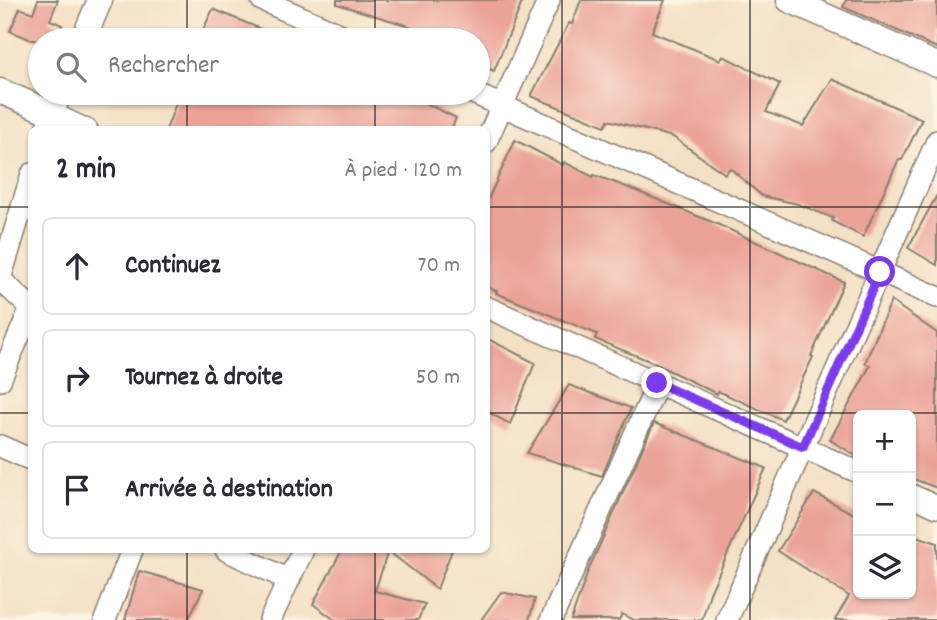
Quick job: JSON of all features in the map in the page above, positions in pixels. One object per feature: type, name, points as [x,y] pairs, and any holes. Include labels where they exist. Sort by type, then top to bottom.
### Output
[{"type":"street","points":[[88,28],[100,0]]},
{"type":"street","points":[[262,0],[326,28]]},
{"type":"street","points":[[490,133],[549,0]]},
{"type":"street","points":[[789,0],[937,65]]},
{"type":"street","points":[[0,91],[28,102]]},
{"type":"street","points":[[490,101],[937,297]]},
{"type":"street","points":[[35,105],[80,126]]},
{"type":"street","points":[[727,620],[937,141]]},
{"type":"street","points":[[28,187],[1,276],[3,282],[28,306]]},
{"type":"street","points":[[490,309],[853,470]]},
{"type":"street","points":[[0,380],[28,316]]},
{"type":"street","points":[[551,620],[657,383]]},
{"type":"street","points":[[0,446],[28,458]]},
{"type":"street","points":[[916,497],[937,507]]},
{"type":"street","points":[[105,620],[131,553]]},
{"type":"street","points":[[232,553],[289,580]]},
{"type":"street","points":[[270,620],[302,553]]},
{"type":"building","points":[[38,0],[58,0],[50,20],[62,25],[61,28],[28,28],[28,38],[10,31],[20,8],[33,13]]},
{"type":"building","points":[[337,0],[523,0],[494,71],[490,69],[490,28],[416,28],[337,4]]},
{"type":"building","points":[[581,0],[665,0],[652,32],[720,60],[723,56],[780,84],[766,112],[803,126],[832,79],[922,119],[902,160],[899,159],[863,237],[832,221],[833,218],[798,204],[762,196],[730,168],[725,174],[673,137],[608,120],[605,126],[531,96],[569,23],[572,24]]},
{"type":"building","points":[[846,0],[937,0],[937,48],[843,7]]},
{"type":"building","points":[[213,9],[258,28],[204,28]]},
{"type":"building","points":[[175,105],[429,105],[456,118],[453,126],[168,126]]},
{"type":"building","points":[[515,140],[563,165],[564,162],[593,177],[594,175],[624,186],[717,224],[844,282],[783,420],[718,391],[717,394],[652,362],[595,339],[597,334],[490,288],[490,195]]},
{"type":"building","points":[[937,195],[937,265],[908,248]]},
{"type":"building","points":[[891,301],[937,333],[937,488],[916,480],[916,410],[853,410],[853,454],[830,440],[870,366],[865,363]]},
{"type":"building","points":[[490,340],[535,363],[510,424],[490,413]]},
{"type":"building","points":[[569,385],[631,408],[602,476],[527,453]]},
{"type":"building","points":[[654,423],[766,468],[710,593],[702,620],[634,620],[622,614],[619,620],[571,620],[588,571]]},
{"type":"building","points":[[814,493],[853,513],[853,599],[916,599],[916,536],[937,543],[937,620],[835,620],[849,596],[778,551]]},
{"type":"building","points":[[340,553],[387,553],[375,591],[425,604],[418,620],[335,620],[313,604]]},
{"type":"building","points":[[391,553],[451,553],[437,589]]},
{"type":"building","points":[[139,571],[203,589],[188,620],[125,620]]},
{"type":"building","points":[[501,592],[535,599],[529,620],[481,620]]},
{"type":"route","points":[[657,383],[803,447],[880,272]]}]
